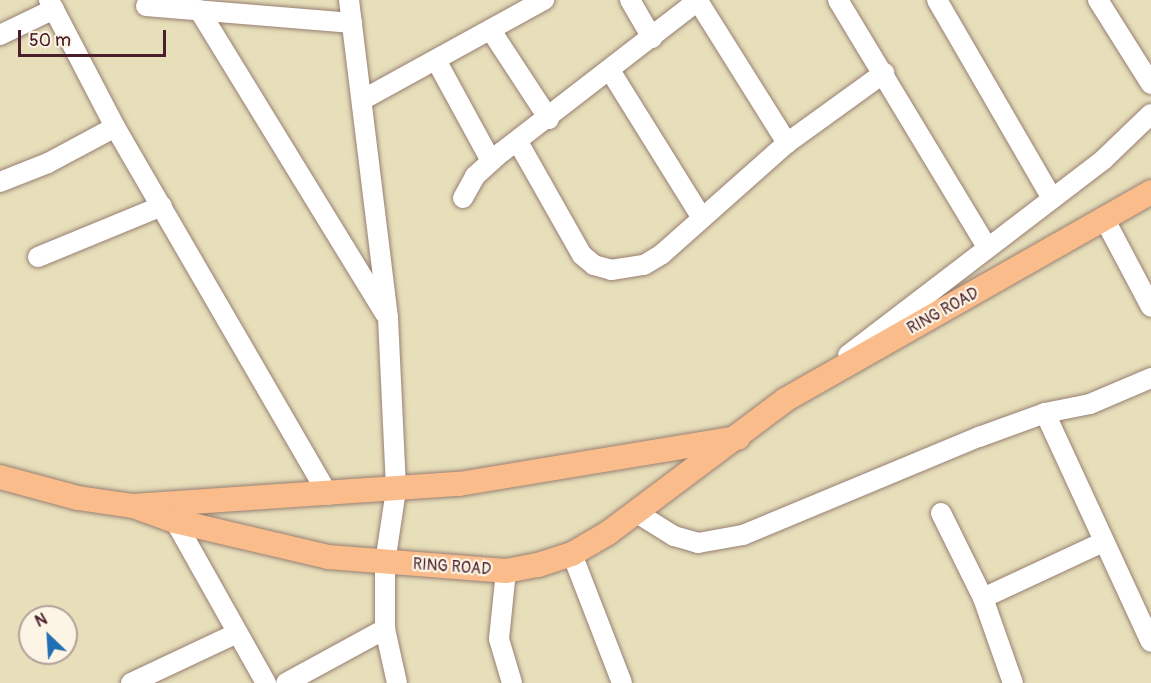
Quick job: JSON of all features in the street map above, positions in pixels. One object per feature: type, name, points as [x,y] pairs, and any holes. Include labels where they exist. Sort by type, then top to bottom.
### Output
[{"type":"main road","name":"RING ROAD","points":[[133,506],[175,522],[328,557],[506,571],[572,554],[637,513],[803,390],[1151,192]]},
{"type":"main road","name":"RING ROAD","points":[[0,477],[78,498],[133,506],[396,490],[524,474],[660,448],[741,437]]},
{"type":"street","points":[[349,0],[388,318],[396,490],[385,563],[385,629],[397,683]]},
{"type":"street","points":[[362,100],[492,32],[544,0]]},
{"type":"street","points":[[630,0],[652,38]]},
{"type":"street","points":[[463,198],[475,176],[491,161],[610,72],[698,0],[788,143]]},
{"type":"street","points":[[838,0],[987,247]]},
{"type":"street","points":[[937,0],[1052,198]]},
{"type":"street","points":[[1098,0],[1151,84]]},
{"type":"street","points":[[0,35],[51,4],[115,127],[328,495]]},
{"type":"street","points":[[146,6],[352,23]]},
{"type":"street","points":[[199,10],[388,318]]},
{"type":"street","points":[[492,32],[549,119]]},
{"type":"street","points":[[436,60],[491,161]]},
{"type":"street","points":[[610,72],[702,218]]},
{"type":"street","points":[[518,142],[582,255],[594,265],[610,270],[644,265],[788,143],[884,73]]},
{"type":"street","points":[[803,390],[1104,159],[1151,114]]},
{"type":"street","points":[[0,182],[48,163],[115,127]]},
{"type":"street","points":[[38,257],[162,206]]},
{"type":"street","points":[[1105,220],[1151,307]]},
{"type":"street","points":[[637,513],[674,536],[698,543],[743,535],[808,505],[1045,413],[1090,404],[1151,378]]},
{"type":"street","points":[[1045,413],[1151,642]]},
{"type":"street","points":[[941,513],[983,598],[1013,683]]},
{"type":"street","points":[[175,522],[235,634],[266,683]]},
{"type":"street","points":[[983,598],[1103,542]]},
{"type":"street","points":[[572,554],[622,683]]},
{"type":"street","points":[[506,571],[499,639],[512,683]]},
{"type":"street","points":[[286,683],[385,629]]},
{"type":"street","points":[[141,681],[235,634]]}]
